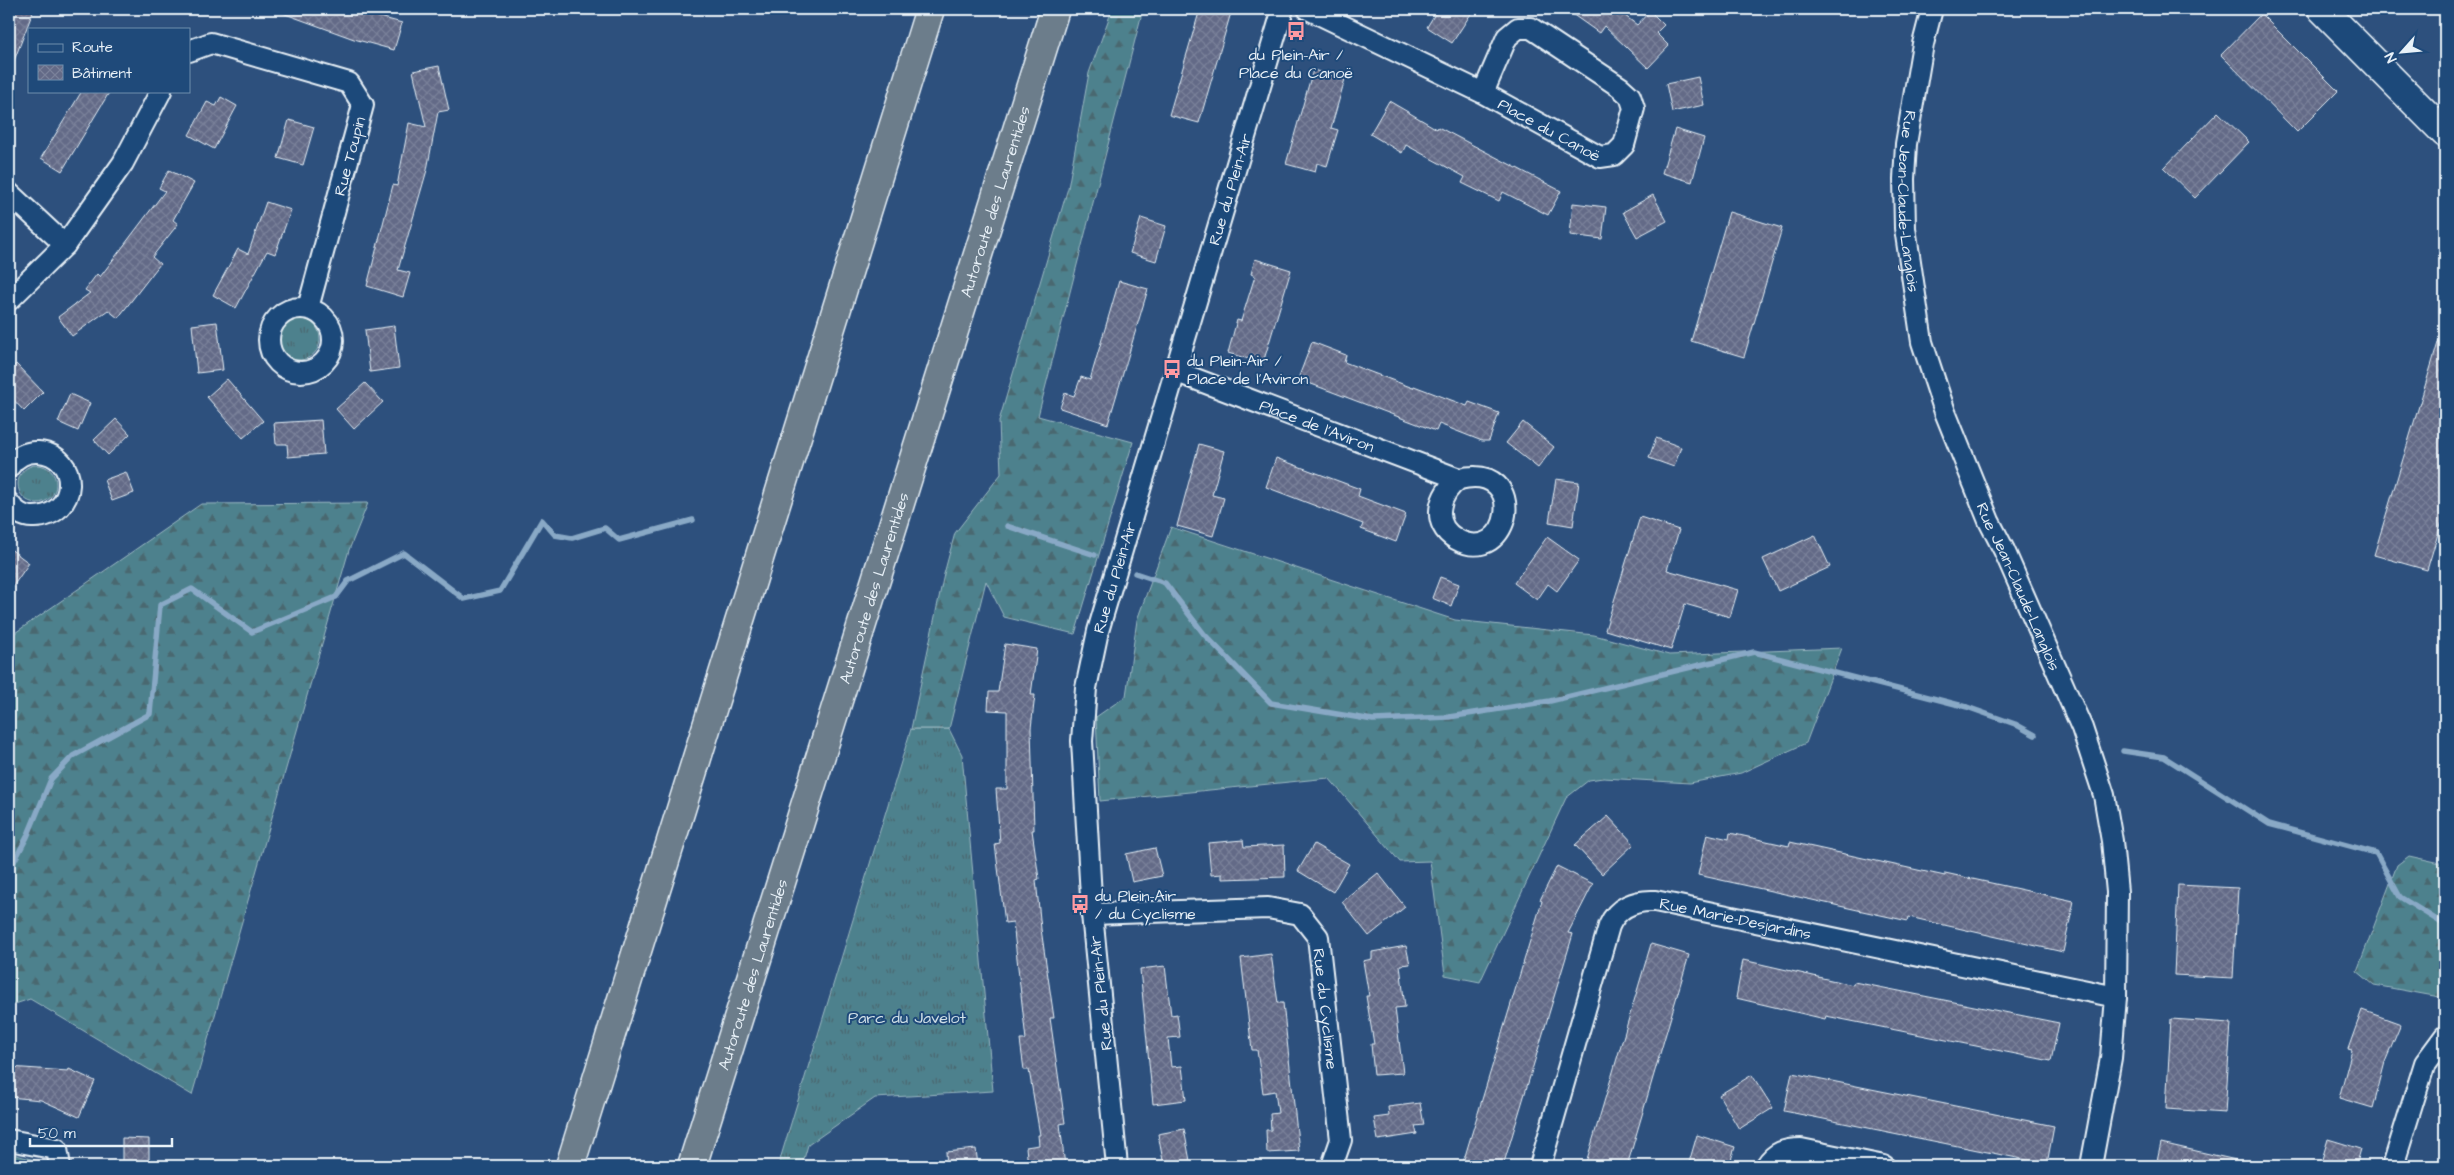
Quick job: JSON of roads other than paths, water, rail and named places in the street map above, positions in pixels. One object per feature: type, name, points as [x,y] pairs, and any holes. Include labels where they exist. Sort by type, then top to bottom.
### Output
[{"type":"highway","points":[[570,1166],[930,9]]},
{"type":"highway","name":"Autoroute des Laurentides","points":[[692,1166],[1055,9]]},
{"type":"street","name":"Rue du Plein-Air","points":[[1117,1166],[1092,914],[1082,741],[1086,688],[1098,631],[1177,372],[1283,9]]},
{"type":"street","name":"Place du Canoë","points":[[1308,9],[1483,93],[1600,157],[1614,155],[1624,146],[1634,108],[1630,96],[1620,86],[1531,28],[1518,28],[1506,37],[1483,93]]},
{"type":"street","name":"Rue Jean-Claude-Langlois","points":[[1932,9],[1923,44],[1906,144],[1904,179],[1905,228],[1922,342],[1945,412],[1986,513],[2082,728],[2104,795],[2112,841],[2117,892],[2116,997],[2111,1058],[2091,1166]]},
{"type":"street","points":[[2322,9],[2445,133]]},
{"type":"street","name":"Rue Toupin","points":[[190,51],[211,43],[349,83],[363,105],[308,308]]},
{"type":"street","points":[[9,300],[65,245],[123,163],[161,92]]},
{"type":"street","points":[[9,193],[65,245]]},
{"type":"street","name":"Place de l'Aviron","points":[[1177,372],[1459,479]]},
{"type":"street","points":[[9,503],[19,513],[30,518],[45,517],[60,508],[67,499],[70,484],[67,472],[61,462],[45,452],[33,451],[22,454],[10,463]]},
{"type":"street","name":"Rue Marie-Desjardins","points":[[1540,1166],[1609,926],[1612,918],[1623,908],[1633,903],[1655,901],[2116,997]]},
{"type":"street","name":"Rue du Cyclisme","points":[[1092,914],[1268,908],[1300,914],[1318,937],[1341,1140],[1332,1166]]},
{"type":"street","points":[[2393,1166],[2425,1063],[2445,1036]]},
{"type":"street","points":[[9,1140],[57,1149],[60,1166]]},
{"type":"street","points":[[1766,1166],[1778,1153],[1788,1149],[1801,1149],[1884,1166]]},
{"type":"waterway","points":[[9,871],[27,837],[51,779],[73,756],[150,714],[160,605],[192,589],[252,632],[336,597],[348,581],[404,553],[464,599],[500,591],[542,520],[555,535],[572,538],[605,528],[619,540],[693,520]]},
{"type":"waterway","points":[[1007,526],[1095,555]]},
{"type":"waterway","points":[[1135,573],[1165,583],[1204,634],[1271,703],[1373,720],[1449,717],[1550,701],[1754,652],[1967,707],[2015,724],[2035,735]]},
{"type":"waterway","points":[[2123,751],[2164,757],[2269,824],[2376,853],[2400,897],[2445,925]]},
{"type":"place","name":"du Plein-Air / Place du Canoë","points":[[1296,31]]},
{"type":"place","name":"du Plein-Air / Place de l'Aviron","points":[[1172,369]]},
{"type":"place","name":"du Plein-Air / du Cyclisme","points":[[1080,904]]},
{"type":"park label","name":"Parc du Javelot","points":[[907,1017]]}]
